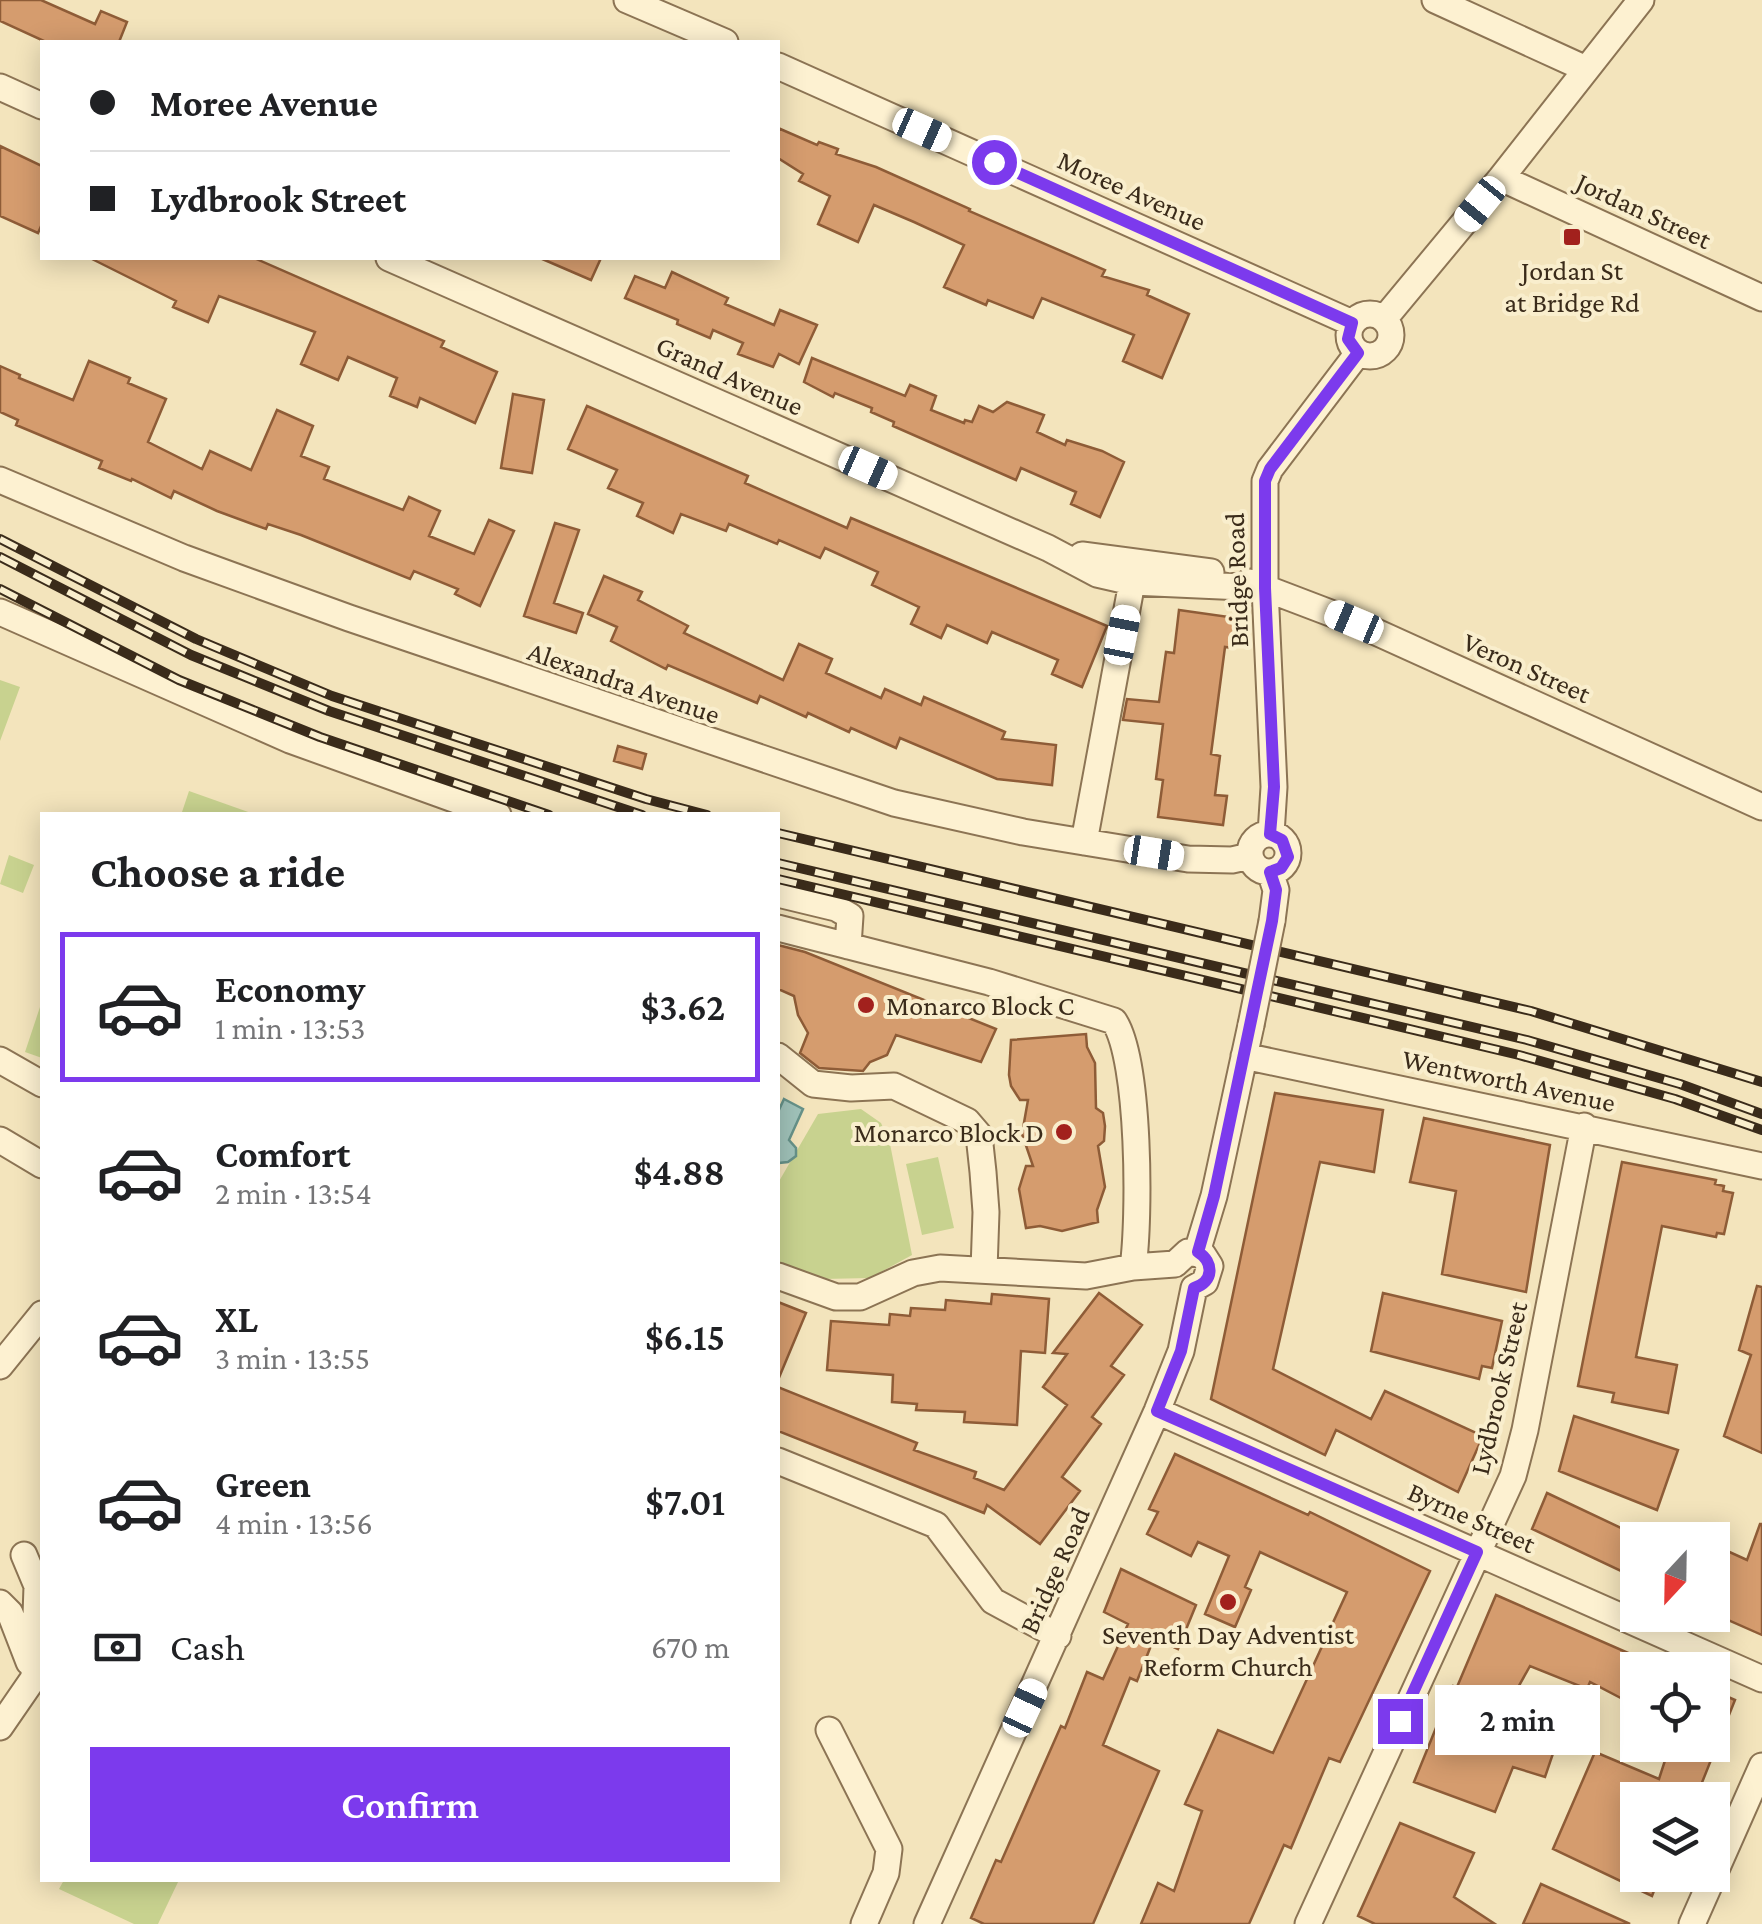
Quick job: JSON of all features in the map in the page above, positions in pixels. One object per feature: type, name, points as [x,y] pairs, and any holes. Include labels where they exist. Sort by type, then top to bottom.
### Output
[{"type":"street","points":[[627,0],[720,40]]},
{"type":"street","points":[[1435,0],[1586,69]]},
{"type":"street","points":[[1384,319],[1642,0]]},
{"type":"street","name":"Moree Avenue","points":[[780,67],[1352,323]]},
{"type":"street","points":[[0,87],[40,105]]},
{"type":"street","name":"Jordan Street","points":[[1501,178],[1762,298]]},
{"type":"street","name":"Grand Avenue","points":[[394,260],[1048,548],[1097,574],[1132,582],[1265,588]]},
{"type":"street","points":[[1367,314],[1384,319],[1392,338],[1385,351],[1372,357],[1358,353],[1348,339],[1352,323],[1367,314]]},
{"type":"street","name":"Bridge Road","points":[[1260,864],[1255,840],[1270,834],[1274,787],[1265,588],[1265,481],[1270,469],[1358,353]]},
{"type":"street","name":"Alexandra Avenue","points":[[0,480],[221,572],[824,781],[947,817],[1188,859],[1260,864]]},
{"type":"street","name":"Grand Avenue","points":[[1048,548],[1225,574],[1265,588]]},
{"type":"street","points":[[1084,842],[1132,582]]},
{"type":"street","name":"Veron Street","points":[[1265,588],[1354,622],[1762,807]]},
{"type":"street","points":[[0,612],[290,740],[490,812]]},
{"type":"street","points":[[780,1277],[836,1297],[860,1297],[913,1273],[940,1268],[1086,1276],[1186,1258],[1214,1196],[1272,921],[1276,890],[1260,864]]},
{"type":"street","points":[[780,894],[836,908],[850,916],[848,946]]},
{"type":"street","points":[[780,929],[989,982],[1114,1021],[1124,1035],[1131,1086],[1138,1214],[1132,1268]]},
{"type":"street","name":"Wentworth Avenue","points":[[1244,1056],[1762,1166]]},
{"type":"street","points":[[780,1058],[813,1084],[894,1086],[967,1121],[979,1135],[986,1212],[984,1270]]},
{"type":"street","points":[[0,1060],[40,1083]]},
{"type":"street","name":"Lydbrook Street","points":[[1308,1924],[1513,1476],[1584,1126]]},
{"type":"street","points":[[0,1140],[40,1164]]},
{"type":"street","name":"Bridge Road","points":[[926,1924],[1058,1636],[1181,1351],[1194,1288],[1178,1280],[1186,1258]]},
{"type":"street","points":[[0,1366],[40,1316]]},
{"type":"street","name":"Byrne Street","points":[[1157,1411],[1762,1679]]},
{"type":"street","points":[[780,1462],[936,1525],[993,1601],[1058,1636]]},
{"type":"street","points":[[0,1728],[38,1671],[37,1586],[24,1555]]},
{"type":"street","points":[[0,1604],[10,1613],[38,1671]]},
{"type":"street","points":[[829,1730],[889,1849],[886,1874],[864,1924]]},
{"type":"street","points":[[1692,1924],[1754,1809],[1762,1766]]},
{"type":"green space","points":[[0,680],[20,687],[0,741]]},
{"type":"green space","points":[[189,791],[248,812],[182,812]]},
{"type":"green space","points":[[9,855],[34,865],[23,893],[0,884]]},
{"type":"green space","points":[[40,1007],[40,1057],[25,1052]]},
{"type":"green space","points":[[861,1109],[881,1123],[890,1144],[912,1255],[870,1278],[823,1279],[780,1262],[780,1180],[818,1114]]},
{"type":"green space","points":[[938,1157],[954,1228],[922,1235],[906,1164]]},
{"type":"green space","points":[[63,1882],[178,1882],[158,1924],[134,1924],[59,1889]]},
{"type":"water","points":[[784,1099],[803,1109],[789,1140],[796,1148],[796,1156],[780,1163],[780,1108]]},
{"type":"building","points":[[0,0],[41,0],[95,24],[101,11],[127,22],[120,40],[42,40],[0,21]]},
{"type":"building","points":[[780,129],[817,145],[819,142],[838,149],[836,154],[876,167],[1105,270],[1102,276],[1149,290],[1147,295],[1189,314],[1162,378],[1123,361],[1134,335],[1042,298],[1033,318],[988,300],[986,305],[944,287],[964,245],[914,222],[874,205],[858,242],[818,224],[830,196],[799,181],[803,174],[780,159]]},
{"type":"building","points":[[0,146],[40,165],[40,228],[38,233],[0,216]]},
{"type":"building","points":[[94,260],[259,260],[444,341],[441,347],[497,372],[475,423],[420,398],[417,407],[390,396],[397,378],[348,357],[338,380],[301,364],[315,332],[219,296],[208,322],[173,307],[176,301]]},
{"type":"building","points":[[545,260],[600,260],[591,280]]},
{"type":"building","points":[[672,272],[728,298],[725,304],[774,325],[780,310],[817,325],[799,364],[779,354],[773,367],[738,354],[743,343],[713,330],[710,338],[625,298],[635,276],[665,288]]},
{"type":"building","points":[[812,358],[905,396],[910,385],[936,396],[931,410],[964,423],[972,422],[979,406],[993,412],[1007,402],[1044,415],[1037,432],[1065,445],[1067,440],[1102,451],[1124,462],[1100,517],[1071,504],[1076,492],[1021,468],[1016,480],[893,426],[894,422],[871,412],[872,408],[835,393],[833,397],[804,382]]},
{"type":"building","points":[[89,361],[166,399],[148,442],[202,469],[210,451],[251,470],[277,410],[313,426],[301,456],[329,467],[324,479],[403,510],[409,497],[440,511],[429,536],[474,554],[489,520],[514,531],[480,606],[455,594],[458,589],[414,571],[410,579],[301,535],[268,524],[266,529],[217,511],[174,491],[171,498],[99,468],[102,461],[16,425],[18,420],[0,412],[0,366],[73,400]]},
{"type":"building","points":[[513,394],[544,400],[532,473],[501,468]]},
{"type":"building","points":[[587,406],[748,476],[745,483],[847,528],[851,518],[1107,626],[1082,687],[1052,674],[1058,660],[992,632],[987,643],[947,625],[941,638],[911,624],[919,607],[872,585],[878,572],[825,548],[820,558],[729,524],[726,531],[681,514],[673,533],[637,516],[643,503],[608,488],[617,470],[568,449]]},
{"type":"building","points":[[555,523],[579,530],[554,603],[583,613],[576,633],[524,616]]},
{"type":"building","points":[[604,576],[642,592],[638,600],[688,626],[684,633],[783,680],[799,644],[832,659],[826,673],[881,698],[885,689],[921,705],[924,697],[1005,732],[1002,739],[1056,745],[1052,785],[997,779],[900,738],[896,748],[808,713],[806,717],[760,696],[757,703],[668,665],[666,669],[611,641],[617,627],[588,614]]},
{"type":"building","points":[[1179,610],[1236,618],[1233,648],[1225,647],[1211,754],[1220,756],[1215,795],[1227,796],[1223,825],[1158,817],[1163,780],[1156,779],[1163,724],[1123,720],[1127,699],[1159,702],[1166,652],[1174,653]]},
{"type":"building","points":[[618,746],[646,754],[642,769],[614,761]]},
{"type":"building","name":"Monarco Block C","points":[[780,946],[996,1029],[981,1062],[896,1035],[887,1055],[870,1062],[863,1071],[819,1068],[800,1053],[808,1033],[794,996],[780,990]]},
{"type":"building","name":"Monarco Block D","points":[[1086,1034],[1095,1063],[1096,1108],[1103,1113],[1105,1126],[1104,1141],[1098,1146],[1105,1187],[1097,1210],[1098,1222],[1062,1231],[1040,1226],[1026,1228],[1019,1189],[1026,1166],[1033,1166],[1022,1134],[1028,1100],[1020,1100],[1011,1086],[1011,1040]]},
{"type":"building","points":[[1275,1093],[1383,1110],[1374,1172],[1320,1162],[1273,1369],[1371,1419],[1385,1391],[1483,1436],[1458,1492],[1336,1430],[1325,1455],[1211,1399]]},
{"type":"building","points":[[1424,1118],[1550,1145],[1526,1292],[1442,1274],[1456,1191],[1410,1182]]},
{"type":"building","points":[[1622,1162],[1716,1180],[1715,1184],[1724,1186],[1723,1191],[1733,1193],[1724,1234],[1717,1233],[1716,1237],[1662,1226],[1636,1357],[1677,1365],[1668,1413],[1612,1402],[1614,1393],[1578,1386]]},
{"type":"building","points":[[1757,1286],[1762,1287],[1762,1453],[1724,1436],[1751,1355],[1739,1350]]},
{"type":"building","points":[[1099,1293],[1142,1325],[1111,1366],[1124,1375],[1092,1417],[1101,1424],[1062,1477],[1080,1491],[1040,1544],[987,1505],[984,1513],[780,1432],[780,1388],[917,1443],[914,1450],[976,1472],[974,1478],[1004,1490],[1067,1405],[1043,1387],[1067,1354],[1053,1353]]},
{"type":"building","points":[[1383,1293],[1502,1321],[1492,1368],[1482,1366],[1479,1379],[1371,1351]]},
{"type":"building","points":[[992,1294],[1049,1299],[1045,1353],[1021,1351],[1017,1425],[964,1422],[965,1412],[916,1410],[917,1404],[892,1402],[893,1375],[827,1370],[831,1321],[889,1325],[890,1314],[910,1316],[911,1308],[945,1310],[946,1300],[991,1304]]},
{"type":"building","points":[[780,1303],[806,1313],[780,1375]]},
{"type":"building","points":[[1574,1416],[1678,1450],[1657,1510],[1559,1471]]},
{"type":"building","points":[[1175,1454],[1308,1515],[1310,1512],[1430,1571],[1340,1762],[1329,1758],[1291,1848],[1284,1845],[1249,1924],[1141,1924],[1158,1883],[1174,1891],[1202,1811],[1185,1804],[1218,1730],[1273,1753],[1347,1592],[1260,1552],[1245,1587],[1251,1590],[1235,1627],[1205,1614],[1229,1556],[1198,1542],[1191,1556],[1147,1534],[1158,1512],[1149,1509]]},
{"type":"building","points":[[1547,1493],[1620,1527],[1620,1571],[1532,1529]]},
{"type":"building","points":[[1762,1524],[1762,1635],[1730,1621],[1730,1552],[1747,1560]]},
{"type":"building","points":[[1121,1569],[1196,1605],[1178,1649],[1154,1638],[1137,1681],[1130,1678],[1103,1745],[1159,1771],[1093,1924],[984,1924],[971,1918],[996,1860],[1001,1862],[1061,1726],[1065,1728],[1087,1672],[1103,1679],[1128,1624],[1104,1612]]},
{"type":"building","points":[[1496,1595],[1626,1652],[1620,1652],[1620,1698],[1590,1682],[1587,1689],[1530,1666],[1506,1709],[1560,1733],[1545,1777],[1513,1767],[1495,1812],[1414,1782],[1453,1686],[1457,1687]]},
{"type":"building","points":[[1595,1752],[1659,1779],[1664,1762],[1710,1762],[1702,1782],[1620,1782],[1620,1881],[1553,1849]]},
{"type":"building","points":[[1400,1823],[1474,1853],[1454,1897],[1495,1924],[1375,1924],[1358,1916]]},
{"type":"building","points":[[1541,1884],[1630,1924],[1523,1924]]},
{"type":"railway","points":[[0,539],[196,639],[332,696],[696,812]]},
{"type":"railway","points":[[0,557],[191,655],[329,711],[633,812]]},
{"type":"railway","points":[[0,589],[179,680],[320,737],[540,812]]},
{"type":"railway","points":[[780,833],[1531,1011],[1762,1082]]},
{"type":"railway","points":[[780,863],[1527,1040],[1680,1084],[1762,1114]]},
{"type":"railway","points":[[780,879],[1519,1055],[1675,1099],[1762,1130]]},
{"type":"place","name":"Jordan St at Bridge Rd","points":[[1572,237]]},
{"type":"place","name":"Monarco Block C","points":[[866,1005]]},
{"type":"place","name":"Monarco Block D","points":[[1064,1132]]},
{"type":"place","name":"Seventh Day Adventist Reform Church","points":[[1228,1602]]},
{"type":"route","points":[[994,162],[1352,323],[1348,339],[1358,353],[1270,469],[1265,481],[1265,588],[1274,787],[1270,834],[1286,844],[1288,857],[1281,868],[1270,872],[1276,890],[1272,921],[1214,1196],[1198,1252],[1210,1266],[1209,1277],[1194,1288],[1181,1351],[1157,1411],[1477,1552],[1400,1721]]}]
